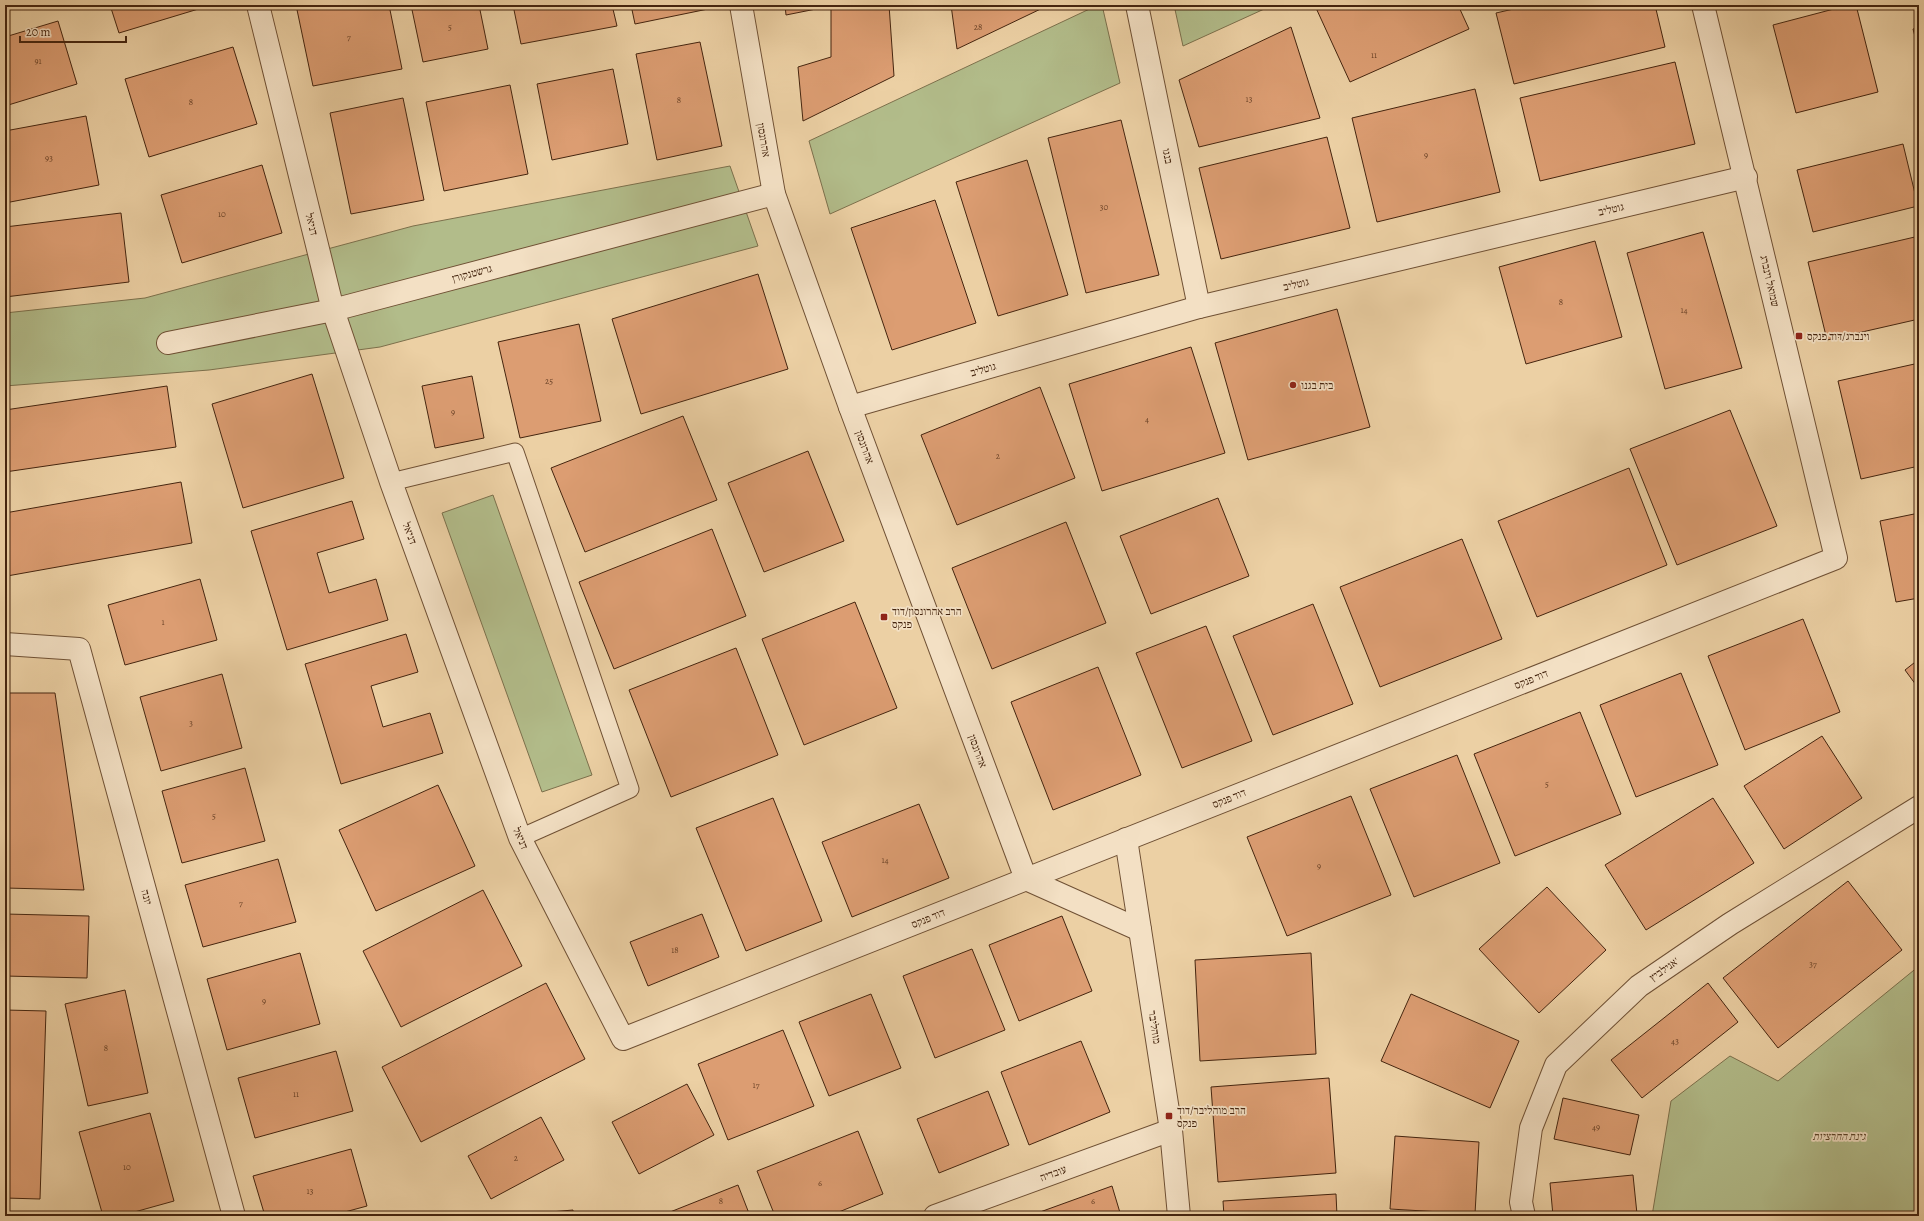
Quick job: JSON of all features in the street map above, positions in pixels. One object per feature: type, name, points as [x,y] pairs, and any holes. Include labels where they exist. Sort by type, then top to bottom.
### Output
[{"type":"street","name":"דניאל","points":[[258,5],[333,310],[391,482],[520,838],[623,1039]]},
{"type":"street","name":"אהרונסון","points":[[741,5],[774,194],[850,407],[1026,879]]},
{"type":"street","name":"בנגו","points":[[1138,5],[1199,307]]},
{"type":"street","name":"שמואל וינברג","points":[[1703,5],[1746,177],[1836,558]]},
{"type":"street","name":"גוטליב","points":[[850,407],[1199,307],[1746,177]]},
{"type":"street","name":"גרשטנקורן","points":[[168,343],[333,310],[774,194]]},
{"type":"street","name":"דוד פנקס","points":[[623,1039],[1836,558]]},
{"type":"street","name":"יונה","points":[[5,644],[79,649],[234,1216]]},
{"type":"street","name":"אנילביץ'","points":[[1524,1216],[1521,1202],[1531,1128],[1556,1065],[1639,986],[1730,924],[1865,842],[1919,807]]},
{"type":"street","name":"מוהליבר","points":[[1126,839],[1171,1130],[1179,1216]]},
{"type":"street","points":[[1026,879],[1140,930]]},
{"type":"street","name":"עובדיה","points":[[934,1216],[1171,1130]]},
{"type":"lane","points":[[391,482],[515,452],[630,789],[520,838]]},
{"type":"green space","points":[[1098,5],[1102,5],[1120,83],[830,214],[809,141]]},
{"type":"green space","points":[[1174,5],[1273,5],[1183,46]]},
{"type":"green space","points":[[730,166],[758,246],[380,347],[209,370],[5,386],[5,313],[145,298],[413,226]]},
{"type":"green space","points":[[493,495],[592,775],[542,792],[442,513]]},
{"type":"green space","name":"גינת החרציות","points":[[1919,966],[1919,1216],[1652,1216],[1671,1101],[1730,1056],[1778,1081]]},
{"type":"building","points":[[110,5],[205,5],[205,7],[119,33]]},
{"type":"building","points":[[296,5],[389,5],[402,69],[313,86]]},
{"type":"building","points":[[411,5],[479,5],[488,49],[423,62]]},
{"type":"building","points":[[513,5],[612,5],[617,26],[521,44]]},
{"type":"building","points":[[631,5],[707,5],[708,9],[635,24]]},
{"type":"building","points":[[785,5],[889,5],[894,76],[803,121],[798,67],[831,57],[831,6],[786,15]]},
{"type":"building","points":[[951,5],[1049,5],[957,49]]},
{"type":"building","points":[[1323,5],[1458,5],[1469,29],[1350,82],[1316,8]]},
{"type":"building","points":[[1531,5],[1655,5],[1665,47],[1514,84],[1496,13]]},
{"type":"building","points":[[1849,5],[1856,5],[1878,92],[1796,113],[1773,25]]},
{"type":"building","points":[[58,21],[77,84],[5,106],[5,37]]},
{"type":"building","points":[[1291,27],[1320,118],[1199,147],[1179,80]]},
{"type":"building","points":[[1919,27],[1919,52],[1913,29]]},
{"type":"building","points":[[700,42],[722,146],[657,160],[636,54]]},
{"type":"building","points":[[233,47],[257,124],[149,157],[125,79]]},
{"type":"building","points":[[1675,62],[1695,144],[1540,181],[1520,98]]},
{"type":"building","points":[[613,69],[628,144],[552,160],[537,84]]},
{"type":"building","points":[[510,85],[528,174],[444,191],[426,102]]},
{"type":"building","points":[[1475,89],[1500,192],[1377,222],[1352,118]]},
{"type":"building","points":[[403,98],[424,200],[351,214],[330,113]]},
{"type":"building","points":[[86,116],[99,185],[5,203],[5,131]]},
{"type":"building","points":[[1121,120],[1159,275],[1086,293],[1048,138]]},
{"type":"building","points":[[1327,137],[1350,228],[1221,259],[1199,168]]},
{"type":"building","points":[[1903,144],[1918,206],[1813,232],[1797,170]]},
{"type":"building","points":[[1027,160],[1068,295],[998,316],[956,182]]},
{"type":"building","points":[[262,165],[282,233],[182,263],[161,195]]},
{"type":"building","points":[[935,200],[976,323],[892,350],[851,228]]},
{"type":"building","points":[[121,213],[129,282],[5,297],[5,227]]},
{"type":"building","points":[[1703,232],[1742,368],[1665,389],[1627,253]]},
{"type":"building","points":[[1919,236],[1919,319],[1827,340],[1808,262]]},
{"type":"building","points":[[1595,241],[1622,337],[1526,364],[1499,267]]},
{"type":"building","points":[[758,274],[788,369],[641,414],[612,319]]},
{"type":"building","name":"בית בגנו","points":[[1337,309],[1370,427],[1248,460],[1215,343]]},
{"type":"building","points":[[579,324],[601,421],[520,438],[498,342]]},
{"type":"building","points":[[1191,347],[1225,453],[1102,491],[1069,384]]},
{"type":"building","points":[[1919,363],[1919,466],[1861,479],[1838,381]]},
{"type":"building","points":[[312,374],[344,478],[243,508],[212,404]]},
{"type":"building","points":[[472,376],[484,438],[435,448],[422,386]]},
{"type":"building","points":[[167,386],[176,447],[5,472],[5,410]]},
{"type":"building","points":[[1040,387],[1075,478],[957,525],[921,435]]},
{"type":"building","points":[[1730,410],[1777,526],[1677,565],[1630,449]]},
{"type":"building","points":[[683,416],[717,500],[585,552],[551,468]]},
{"type":"building","points":[[808,451],[844,541],[764,572],[728,483]]},
{"type":"building","points":[[1629,468],[1667,565],[1537,617],[1498,521]]},
{"type":"building","points":[[181,482],[192,543],[7,576],[5,562],[5,513]]},
{"type":"building","points":[[1218,498],[1249,576],[1151,614],[1120,536]]},
{"type":"building","points":[[352,501],[364,539],[317,553],[329,593],[376,579],[388,620],[287,650],[251,531]]},
{"type":"building","points":[[1919,513],[1919,598],[1896,602],[1880,521]]},
{"type":"building","points":[[1066,522],[1106,623],[992,669],[952,568]]},
{"type":"building","points":[[712,529],[746,616],[614,669],[579,582]]},
{"type":"building","points":[[1462,539],[1502,639],[1380,687],[1340,587]]},
{"type":"building","points":[[200,579],[217,640],[125,665],[108,605]]},
{"type":"building","points":[[855,602],[897,708],[804,745],[762,639]]},
{"type":"building","points":[[1313,604],[1353,704],[1273,735],[1233,636]]},
{"type":"building","points":[[1803,619],[1840,712],[1745,750],[1708,656]]},
{"type":"building","points":[[1206,626],[1252,741],[1182,768],[1136,653]]},
{"type":"building","points":[[406,634],[418,672],[371,686],[383,727],[430,713],[443,753],[341,784],[305,664]]},
{"type":"building","points":[[736,648],[778,755],[671,797],[629,690]]},
{"type":"building","points":[[1919,659],[1919,689],[1905,670]]},
{"type":"building","points":[[1098,667],[1141,775],[1053,810],[1011,702]]},
{"type":"building","points":[[1681,673],[1718,765],[1636,797],[1600,705]]},
{"type":"building","points":[[222,674],[242,748],[161,771],[140,697]]},
{"type":"building","points":[[5,693],[55,693],[84,890],[5,888]]},
{"type":"building","points":[[1580,712],[1621,814],[1515,856],[1474,754]]},
{"type":"building","points":[[1822,736],[1862,798],[1784,849],[1744,786]]},
{"type":"building","points":[[1457,755],[1500,863],[1414,897],[1370,789]]},
{"type":"building","points":[[245,768],[265,841],[182,863],[162,791]]},
{"type":"building","points":[[438,785],[475,866],[376,911],[339,830]]},
{"type":"building","points":[[1351,796],[1391,895],[1287,936],[1247,837]]},
{"type":"building","points":[[773,798],[822,921],[746,951],[696,828]]},
{"type":"building","points":[[1713,798],[1754,863],[1646,930],[1605,865]]},
{"type":"building","points":[[919,804],[949,878],[852,917],[822,842]]},
{"type":"building","points":[[278,859],[296,922],[203,947],[185,885]]},
{"type":"building","points":[[1848,881],[1902,950],[1778,1048],[1723,978]]},
{"type":"building","points":[[1547,887],[1606,950],[1539,1013],[1479,949]]},
{"type":"building","points":[[483,890],[522,966],[401,1027],[363,951]]},
{"type":"building","points":[[5,914],[89,916],[87,978],[5,976]]},
{"type":"building","points":[[702,914],[719,957],[648,986],[630,942]]},
{"type":"building","points":[[1062,916],[1092,991],[1019,1021],[989,945]]},
{"type":"building","points":[[972,949],[1005,1030],[935,1058],[903,976]]},
{"type":"building","points":[[300,953],[320,1024],[227,1050],[207,979]]},
{"type":"building","points":[[1311,953],[1316,1054],[1200,1061],[1195,960]]},
{"type":"building","points":[[546,983],[585,1059],[421,1142],[382,1067]]},
{"type":"building","points":[[1708,983],[1738,1022],[1642,1098],[1611,1060]]},
{"type":"building","points":[[125,990],[148,1093],[88,1106],[65,1004]]},
{"type":"building","points":[[871,994],[901,1068],[829,1096],[799,1022]]},
{"type":"building","points":[[1411,994],[1519,1041],[1490,1108],[1381,1061]]},
{"type":"building","points":[[5,1010],[46,1011],[40,1199],[5,1198]]},
{"type":"building","points":[[783,1030],[814,1106],[728,1140],[698,1064]]},
{"type":"building","points":[[1081,1041],[1110,1112],[1029,1145],[1001,1072]]},
{"type":"building","points":[[336,1051],[353,1111],[255,1138],[238,1078]]},
{"type":"building","points":[[1329,1078],[1336,1173],[1218,1182],[1211,1087]]},
{"type":"building","points":[[687,1084],[714,1135],[639,1174],[612,1122]]},
{"type":"building","points":[[988,1091],[1009,1145],[939,1173],[917,1119]]},
{"type":"building","points":[[1563,1098],[1639,1115],[1630,1155],[1554,1139]]},
{"type":"building","points":[[150,1113],[174,1201],[120,1216],[103,1216],[79,1132]]},
{"type":"building","points":[[541,1117],[564,1160],[491,1199],[468,1156]]},
{"type":"building","points":[[858,1131],[883,1194],[829,1216],[775,1216],[757,1171]]},
{"type":"building","points":[[1395,1136],[1479,1142],[1475,1214],[1390,1209]]},
{"type":"building","points":[[351,1149],[367,1206],[330,1216],[265,1216],[253,1176]]},
{"type":"building","points":[[1633,1175],[1637,1214],[1553,1216],[1550,1183]]},
{"type":"building","points":[[738,1185],[750,1216],[660,1216]]},
{"type":"building","points":[[1112,1186],[1121,1216],[1029,1216]]},
{"type":"building","points":[[1336,1194],[1337,1216],[1224,1216],[1223,1201]]},
{"type":"building","points":[[573,1210],[573,1216],[506,1216]]},
{"type":"place","name":"וינברג/דוד פנקס","points":[[1799,336]]},
{"type":"place","name":"בית בגנו","points":[[1293,385]]},
{"type":"place","name":"הרב אהרונסון/דוד פנקס","points":[[884,617]]},
{"type":"place","name":"הרב מוהליבר/דוד פנקס","points":[[1169,1116]]}]
